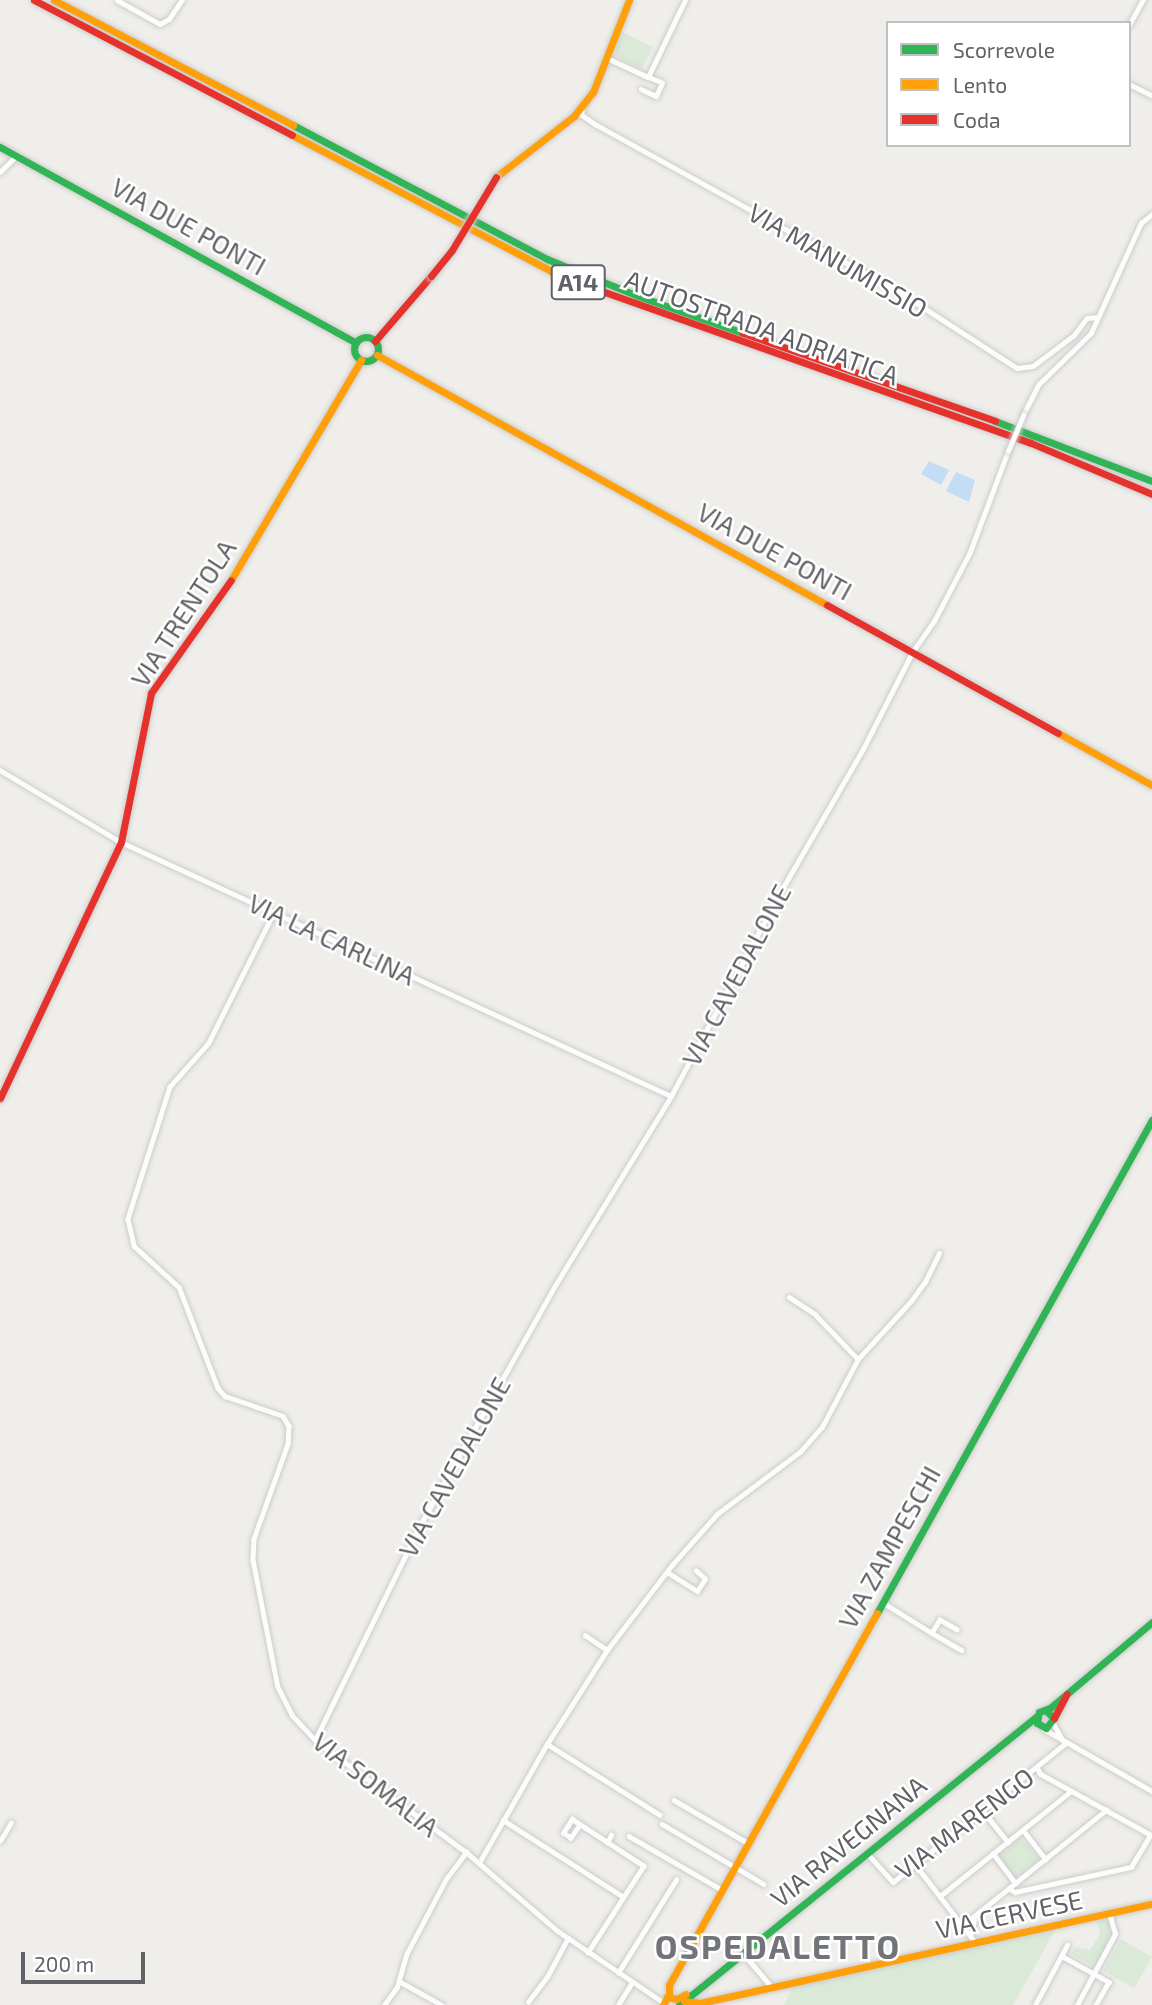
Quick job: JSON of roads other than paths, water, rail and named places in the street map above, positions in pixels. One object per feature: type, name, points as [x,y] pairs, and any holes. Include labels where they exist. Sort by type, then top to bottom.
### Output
[{"type":"main road","name":"AUTOSTRADA ADRIATICA","points":[[34,0],[420,205],[551,271],[618,299],[1031,443],[1152,494]]},
{"type":"main road","name":"AUTOSTRADA ADRIATICA","points":[[54,0],[547,259],[627,292],[1004,424],[1152,481]]},
{"type":"main road","points":[[375,341],[365,338],[356,343],[355,351],[361,359],[368,361],[377,355],[375,341],[452,250],[496,177],[561,128],[587,101],[629,0]]},
{"type":"main road","name":"VIA DUE PONTI","points":[[0,147],[356,343]]},
{"type":"main road","name":"VIA DUE PONTI","points":[[377,355],[1152,785]]},
{"type":"main road","name":"VIA TRENTOLA","points":[[0,1098],[121,842],[151,693],[232,579],[361,359]]},
{"type":"main road","name":"VIA ZAMPESCHI","points":[[674,2002],[669,1985],[1152,1120]]},
{"type":"main road","points":[[1039,1723],[1045,1710],[1152,1622]]},
{"type":"main road","points":[[1039,1723],[1053,1720],[1069,1690]]},
{"type":"main road","points":[[1045,1710],[1053,1720]]},
{"type":"main road","name":"VIA RAVEGNANA","points":[[674,2002],[696,1990],[1023,1726],[1039,1723]]},
{"type":"main road","name":"VIA CERVESE","points":[[674,2002],[695,2004],[971,1938],[1152,1904]]},
{"type":"main road","points":[[696,1990],[695,2000],[710,2000]]},
{"type":"street","points":[[117,0],[160,24],[169,19],[182,0]]},
{"type":"street","points":[[648,77],[685,0]]},
{"type":"street","points":[[1131,21],[1143,0]]},
{"type":"street","points":[[607,58],[662,83],[656,96],[641,89]]},
{"type":"street","points":[[1131,85],[1152,95]]},
{"type":"street","name":"VIA MANUMISSIO","points":[[587,101],[581,113],[586,118],[880,281],[1017,368],[1033,366],[1074,335],[1087,318],[1098,317]]},
{"type":"street","points":[[0,172],[16,156]]},
{"type":"street","name":"VIA CAVEDALONE","points":[[315,1740],[423,1520],[556,1284],[671,1096],[781,891],[863,749],[913,651],[934,621],[970,552],[1008,451],[1039,384],[1086,339],[1141,223],[1152,214]]},
{"type":"street","name":"VIA LA CARLINA","points":[[0,770],[121,842],[671,1096]]},
{"type":"street","name":"VIA SOMALIA","points":[[274,913],[209,1043],[170,1087],[128,1219],[134,1246],[179,1287],[218,1388],[225,1396],[282,1416],[289,1426],[290,1437],[254,1539],[253,1560],[278,1687],[292,1714],[315,1740],[466,1852],[588,1953],[632,1983],[674,2002]]},
{"type":"street","points":[[479,1863],[547,1744],[607,1650],[667,1572],[717,1514],[800,1452],[822,1427],[858,1359],[911,1301],[925,1282],[939,1253]]},
{"type":"street","points":[[789,1297],[815,1314],[858,1359]]},
{"type":"street","points":[[667,1572],[697,1591],[705,1579],[696,1571]]},
{"type":"street","points":[[882,1602],[961,1650]]},
{"type":"street","points":[[932,1633],[940,1620],[957,1630]]},
{"type":"street","points":[[585,1635],[607,1650]]},
{"type":"street","points":[[1053,1720],[1065,1742]]},
{"type":"street","points":[[1039,1723],[1065,1742],[1152,1791]]},
{"type":"street","name":"VIA MARENGO","points":[[866,1853],[891,1882],[1037,1768],[1065,1742]]},
{"type":"street","points":[[547,1744],[660,1815]]},
{"type":"street","points":[[1010,1889],[1015,1892],[1131,1867],[1150,1835],[1040,1774],[1037,1768]]},
{"type":"street","points":[[940,1896],[1071,1791]]},
{"type":"street","points":[[674,1800],[748,1843]]},
{"type":"street","points":[[963,1925],[1106,1810]]},
{"type":"street","points":[[983,1811],[1008,1842]]},
{"type":"street","points":[[503,1820],[624,1897]]},
{"type":"street","points":[[0,1841],[11,1823]]},
{"type":"street","points":[[662,1824],[764,1884]]},
{"type":"street","points":[[580,1825],[644,1866],[588,1953]]},
{"type":"street","points":[[1023,1829],[1046,1859]]},
{"type":"street","points":[[607,1843],[611,1835]]},
{"type":"street","points":[[629,1836],[722,1890]]},
{"type":"street","points":[[384,2005],[400,1981],[415,1937],[446,1879],[466,1852]]},
{"type":"street","points":[[993,1853],[1017,1883]]},
{"type":"street","points":[[916,1865],[971,1938]]},
{"type":"street","points":[[618,1973],[676,1880]]},
{"type":"street","points":[[1077,2005],[1115,1934],[1110,1913]]},
{"type":"street","points":[[971,1938],[975,1916]]},
{"type":"street","points":[[528,2002],[547,1977],[568,1938]]},
{"type":"street","points":[[1035,2005],[1067,1945]]},
{"type":"street","points":[[743,1952],[771,1986]]},
{"type":"street","points":[[1062,1956],[1109,1982],[1096,2005]]},
{"type":"street","points":[[400,1981],[442,2005]]},
{"type":"street","points":[[618,2005],[632,1983]]},
{"type":"water","points":[[929,461],[949,470],[941,485],[921,474]]},
{"type":"water","points":[[956,472],[975,480],[969,502],[946,491]]},
{"type":"district","name":"OSPEDALETTO","points":[[778,1947]]}]
